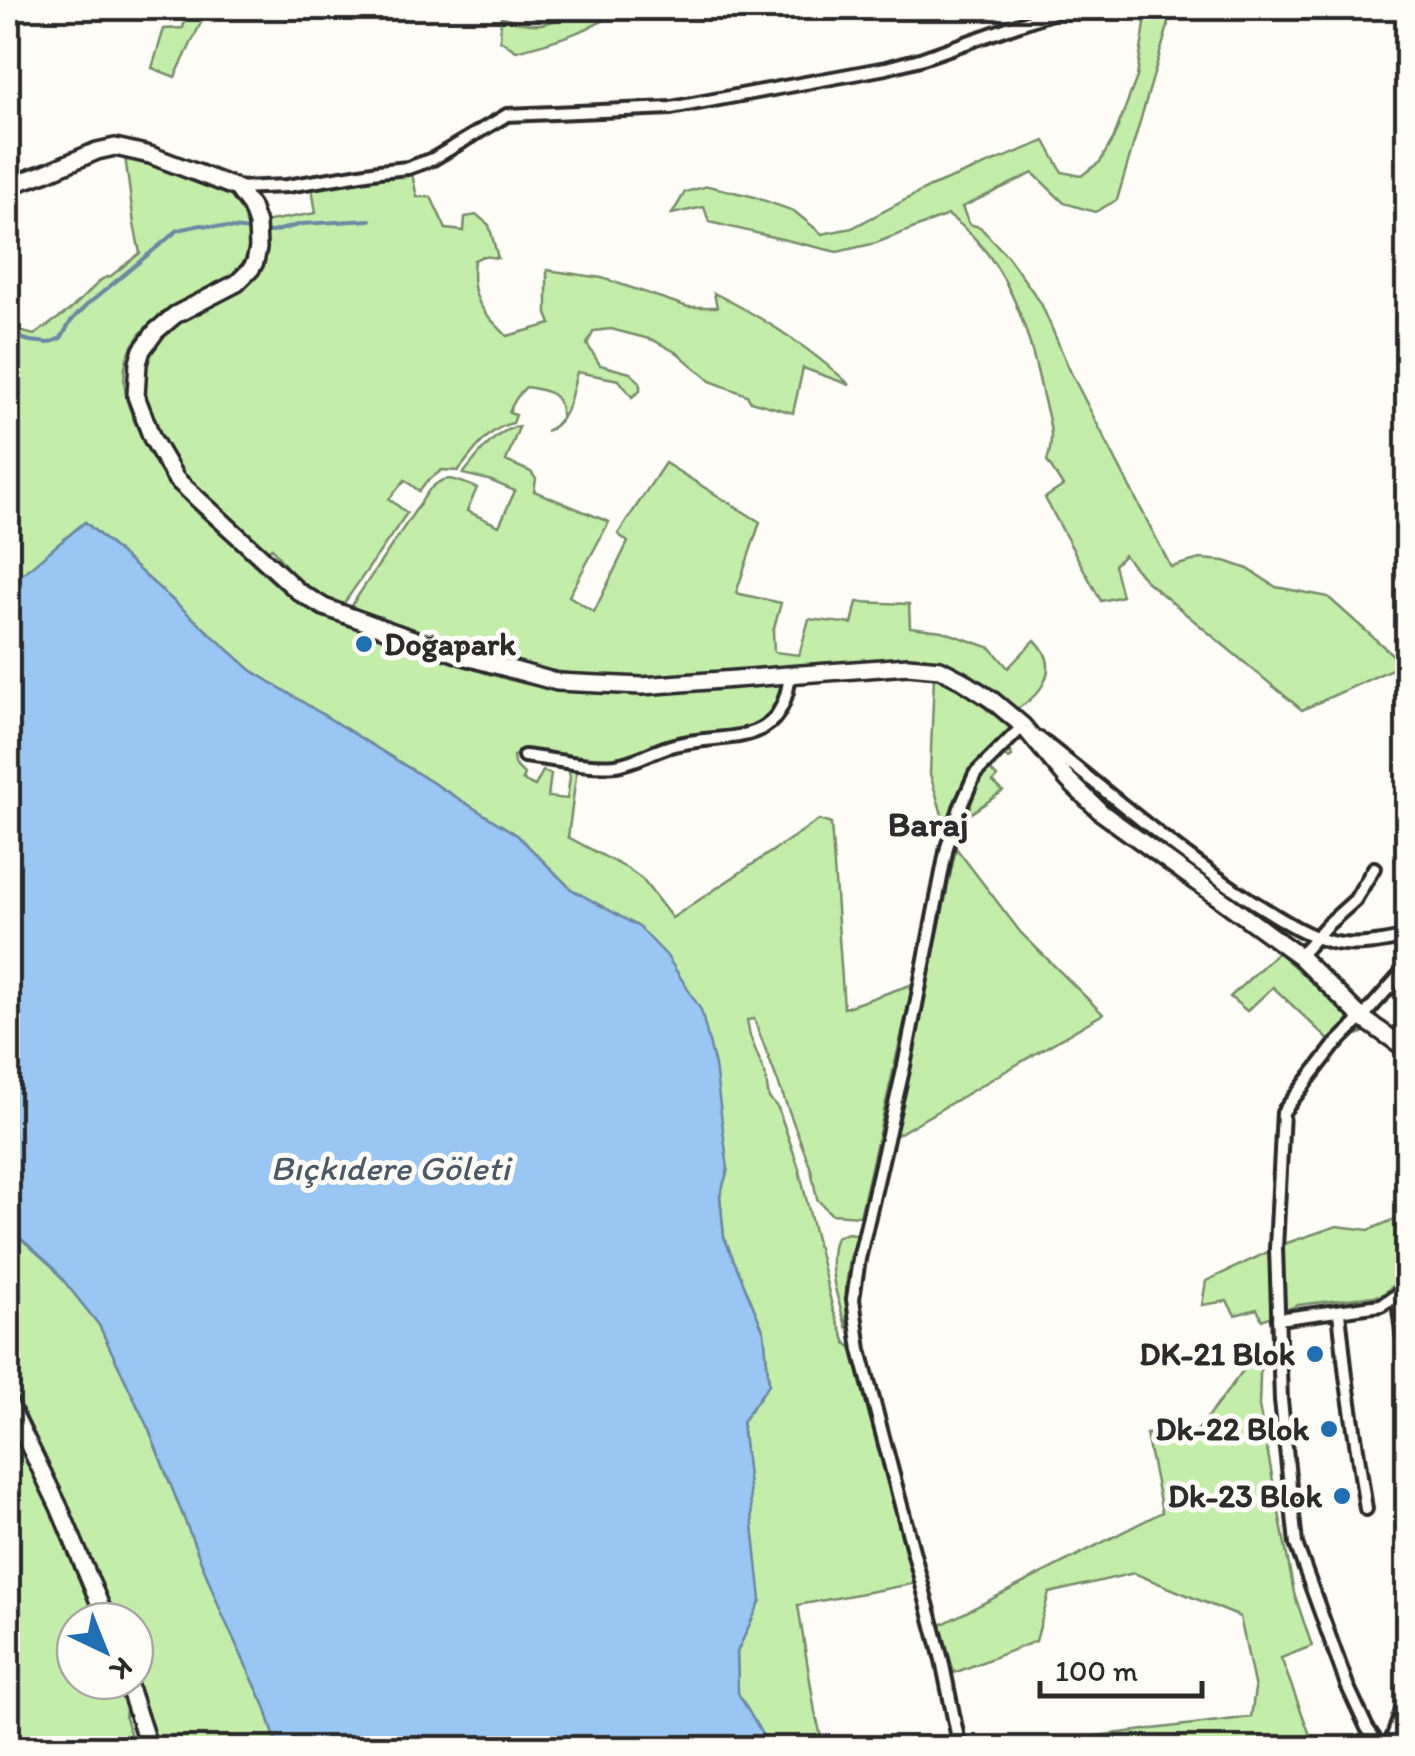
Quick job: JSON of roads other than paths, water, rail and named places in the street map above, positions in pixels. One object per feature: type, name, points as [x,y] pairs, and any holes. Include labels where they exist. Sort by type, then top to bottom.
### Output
[{"type":"street","points":[[8,186],[115,147],[150,155],[237,188],[288,186],[408,168],[432,159],[507,115],[671,108],[886,68],[920,60],[1065,8]]},
{"type":"street","points":[[237,188],[251,207],[256,224],[258,248],[251,269],[237,283],[175,315],[156,330],[138,363],[136,396],[152,438],[176,480],[288,584],[341,614],[464,656],[557,682],[642,686],[908,666],[940,669],[992,700],[1226,883],[1269,912],[1336,944],[1381,943],[1408,937]]},
{"type":"street","points":[[524,756],[614,765],[672,745],[742,737],[773,720],[788,694],[790,674]]},
{"type":"street","points":[[1024,726],[1068,780],[1102,813],[1300,956],[1362,1018],[1408,1050]]},
{"type":"street","points":[[960,1748],[942,1660],[860,1350],[853,1299],[948,846],[975,774],[1024,726]]},
{"type":"street","points":[[1300,956],[1355,900],[1374,868]]},
{"type":"street","points":[[1380,1748],[1348,1686],[1296,1544],[1282,1400],[1276,1248],[1283,1112],[1334,1046],[1408,966]]},
{"type":"street","points":[[1278,1319],[1381,1305],[1402,1291],[1408,1375]]},
{"type":"street","points":[[1339,1312],[1366,1509]]},
{"type":"street","points":[[8,1402],[99,1601]]},
{"type":"street","points":[[1389,1748],[1408,1692]]},
{"type":"street","points":[[134,1701],[149,1748]]},
{"type":"street","points":[[1366,1748],[1370,1744],[1367,1728]]},
{"type":"water","name":"Bıçkıdere Göleti","points":[[85,522],[251,670],[517,835],[571,889],[639,927],[667,956],[701,1010],[715,1066],[728,1169],[720,1196],[724,1237],[764,1332],[769,1384],[742,1422],[761,1600],[737,1652],[738,1693],[770,1748],[278,1748],[265,1706],[222,1614],[149,1430],[99,1325],[52,1266],[8,1227],[8,586]]},
{"type":"waterway","points":[[261,231],[370,220]]},
{"type":"waterway","points":[[8,334],[49,343],[61,338],[87,305],[178,230],[201,225],[251,230]]},
{"type":"place","name":"Doğapark","points":[[364,644]]},
{"type":"place","name":"DK-21 Blok","points":[[1315,1354]]},
{"type":"place","name":"Dk-22 Blok","points":[[1329,1429]]},
{"type":"place","name":"Dk-23 Blok","points":[[1342,1496]]},
{"type":"district","name":"Baraj","points":[[928,824]]}]
